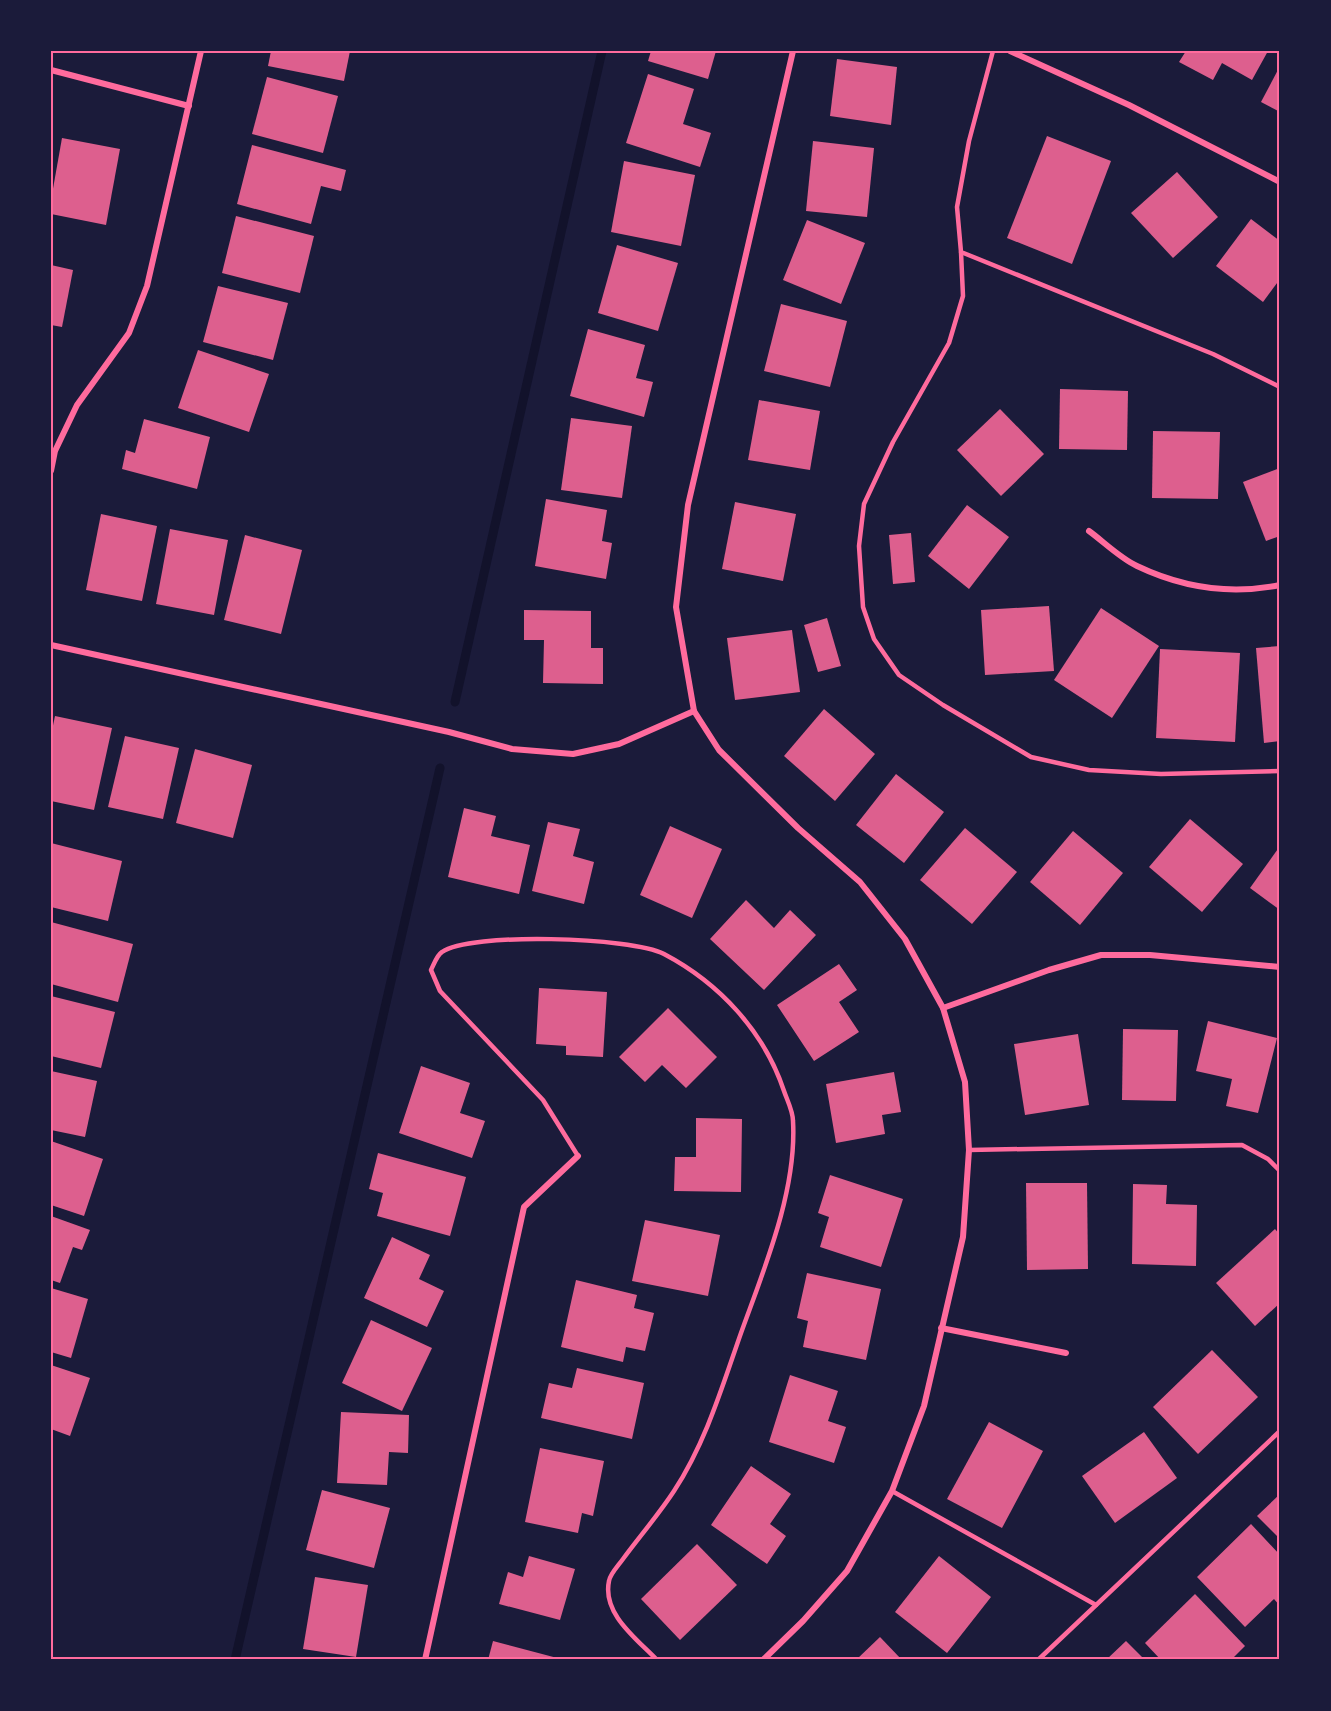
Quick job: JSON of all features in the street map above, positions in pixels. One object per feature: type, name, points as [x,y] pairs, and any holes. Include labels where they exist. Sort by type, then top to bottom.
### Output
[{"type":"street","points":[[51,471],[55,451],[77,405],[129,333],[147,286],[201,51]]},
{"type":"street","points":[[763,1660],[803,1622],[847,1571],[892,1491],[924,1406],[963,1237],[969,1150],[965,1082],[943,1008],[905,939],[860,882],[798,828],[719,750],[694,711],[675,607],[687,505],[794,51]]},
{"type":"street","points":[[1010,51],[1129,105],[1280,182]]},
{"type":"street","points":[[51,70],[189,106]]},
{"type":"street","points":[[1089,531],[1135,566],[1180,581],[1216,590],[1254,590],[1280,585]]},
{"type":"street","points":[[51,645],[449,732],[512,749],[573,754],[619,744],[694,711]]},
{"type":"street","points":[[943,1008],[1049,970],[1101,955],[1150,955],[1280,967]]},
{"type":"street","points":[[425,1660],[524,1207],[578,1156]]},
{"type":"street","points":[[941,1328],[1066,1353]]},
{"type":"lane","points":[[993,51],[969,141],[957,207],[963,296],[949,343],[892,442],[864,504],[860,546],[863,607],[874,639],[899,675],[943,705],[1031,757],[1089,770],[1161,774],[1280,771]]},
{"type":"lane","points":[[961,252],[1213,354],[1280,387]]},
{"type":"lane","points":[[578,1156],[543,1100],[440,991],[431,970],[441,952],[459,944],[521,939],[564,939],[621,942],[661,952],[699,975],[730,1002],[758,1036],[781,1081],[794,1119],[792,1163],[776,1233],[707,1430],[675,1490],[609,1579],[608,1598],[615,1616],[657,1660]]},
{"type":"lane","points":[[969,1150],[1242,1144],[1268,1159],[1280,1171]]},
{"type":"lane","points":[[1038,1660],[1280,1431]]},
{"type":"lane","points":[[892,1491],[1096,1605]]},
{"type":"building","points":[[271,51],[350,51],[344,81],[268,66]]},
{"type":"building","points":[[651,51],[716,51],[708,79],[648,61]]},
{"type":"building","points":[[1186,51],[1268,51],[1252,80],[1222,63],[1213,80],[1179,62]]},
{"type":"building","points":[[837,59],[897,67],[891,125],[830,116]]},
{"type":"building","points":[[1280,66],[1280,112],[1261,102]]},
{"type":"building","points":[[648,74],[694,89],[683,124],[711,133],[700,167],[626,143]]},
{"type":"building","points":[[267,77],[338,96],[323,153],[252,134]]},
{"type":"building","points":[[1047,136],[1111,161],[1072,264],[1007,238]]},
{"type":"building","points":[[62,138],[120,149],[106,225],[51,214],[51,200]]},
{"type":"building","points":[[813,141],[874,148],[867,217],[806,211]]},
{"type":"building","points":[[252,145],[346,170],[341,191],[321,186],[311,224],[237,204]]},
{"type":"building","points":[[624,161],[695,175],[681,246],[611,232]]},
{"type":"building","points":[[1177,172],[1218,217],[1173,258],[1131,213]]},
{"type":"building","points":[[236,216],[314,236],[300,293],[222,273]]},
{"type":"building","points":[[1251,219],[1280,241],[1280,279],[1263,302],[1216,266]]},
{"type":"building","points":[[807,220],[865,243],[841,304],[783,280]]},
{"type":"building","points":[[617,245],[678,263],[658,331],[598,313]]},
{"type":"building","points":[[51,265],[73,270],[62,327],[51,325]]},
{"type":"building","points":[[218,286],[288,303],[273,360],[203,342]]},
{"type":"building","points":[[781,304],[847,321],[830,387],[764,371]]},
{"type":"building","points":[[588,329],[645,345],[636,378],[653,382],[644,417],[570,396]]},
{"type":"building","points":[[198,350],[269,374],[249,432],[178,408]]},
{"type":"building","points":[[1060,389],[1128,391],[1127,450],[1059,449]]},
{"type":"building","points":[[759,400],[820,411],[810,470],[748,460]]},
{"type":"building","points":[[1000,409],[1044,454],[1001,496],[957,450]]},
{"type":"building","points":[[571,418],[632,426],[622,498],[561,490]]},
{"type":"building","points":[[144,419],[210,437],[197,489],[122,469],[126,450],[135,453]]},
{"type":"building","points":[[1153,431],[1220,432],[1218,499],[1152,498]]},
{"type":"building","points":[[1280,468],[1280,536],[1266,541],[1243,482]]},
{"type":"building","points":[[546,499],[607,510],[602,541],[612,543],[606,579],[535,566]]},
{"type":"building","points":[[735,502],[796,514],[783,581],[722,569]]},
{"type":"building","points":[[967,505],[1009,537],[969,589],[928,556]]},
{"type":"building","points":[[101,514],[157,526],[142,601],[86,590]]},
{"type":"building","points":[[170,529],[228,540],[214,615],[156,604]]},
{"type":"building","points":[[911,533],[915,582],[893,584],[889,535]]},
{"type":"building","points":[[245,535],[302,550],[281,634],[224,620]]},
{"type":"building","points":[[1049,606],[1054,671],[985,675],[981,610]]},
{"type":"building","points":[[1101,608],[1159,646],[1112,718],[1054,680]]},
{"type":"building","points":[[524,610],[591,611],[591,648],[603,648],[603,684],[543,683],[544,640],[524,640]]},
{"type":"building","points":[[827,618],[841,666],[818,672],[804,625]]},
{"type":"building","points":[[792,630],[800,692],[735,700],[727,638]]},
{"type":"building","points":[[1280,646],[1280,741],[1264,743],[1256,648]]},
{"type":"building","points":[[1160,649],[1240,653],[1235,742],[1156,738]]},
{"type":"building","points":[[824,709],[875,754],[835,801],[784,756]]},
{"type":"building","points":[[55,716],[112,728],[94,810],[51,801],[51,735]]},
{"type":"building","points":[[125,736],[179,748],[163,819],[108,807]]},
{"type":"building","points":[[195,749],[252,765],[233,838],[176,823]]},
{"type":"building","points":[[896,774],[944,812],[904,863],[856,825]]},
{"type":"building","points":[[464,808],[496,816],[491,836],[530,845],[519,894],[448,877]]},
{"type":"building","points":[[1190,819],[1243,864],[1202,912],[1149,867]]},
{"type":"building","points":[[548,822],[580,829],[573,856],[594,862],[584,904],[532,891]]},
{"type":"building","points":[[670,826],[722,849],[692,918],[640,895]]},
{"type":"building","points":[[965,828],[1017,872],[972,924],[920,880]]},
{"type":"building","points":[[1073,831],[1123,873],[1080,925],[1030,882]]},
{"type":"building","points":[[51,843],[122,861],[108,921],[51,907]]},
{"type":"building","points":[[1280,846],[1280,910],[1250,888]]},
{"type":"building","points":[[746,900],[774,928],[790,910],[816,935],[764,990],[710,939]]},
{"type":"building","points":[[51,922],[133,944],[118,1002],[51,984]]},
{"type":"building","points":[[839,964],[857,990],[839,1002],[859,1032],[814,1061],[777,1005]]},
{"type":"building","points":[[539,988],[607,992],[603,1057],[566,1055],[566,1046],[536,1044]]},
{"type":"building","points":[[51,996],[115,1012],[101,1068],[51,1056]]},
{"type":"building","points":[[668,1008],[717,1057],[686,1088],[662,1065],[645,1082],[619,1057]]},
{"type":"building","points":[[1208,1021],[1277,1038],[1258,1113],[1226,1106],[1232,1079],[1196,1071]]},
{"type":"building","points":[[1123,1029],[1178,1030],[1176,1101],[1122,1100]]},
{"type":"building","points":[[1078,1034],[1089,1105],[1025,1115],[1014,1044]]},
{"type":"building","points":[[421,1066],[470,1083],[460,1113],[485,1121],[472,1158],[399,1133]]},
{"type":"building","points":[[51,1071],[97,1081],[85,1137],[51,1130]]},
{"type":"building","points":[[894,1072],[901,1112],[882,1115],[885,1134],[836,1143],[826,1084]]},
{"type":"building","points":[[696,1118],[742,1119],[741,1192],[674,1191],[675,1157],[696,1157]]},
{"type":"building","points":[[51,1141],[103,1159],[84,1216],[51,1205]]},
{"type":"building","points":[[378,1153],[466,1177],[450,1236],[377,1216],[383,1193],[369,1189]]},
{"type":"building","points":[[830,1175],[903,1199],[881,1267],[820,1247],[829,1217],[818,1213]]},
{"type":"building","points":[[1026,1183],[1087,1183],[1088,1269],[1027,1270]]},
{"type":"building","points":[[1133,1184],[1167,1185],[1166,1204],[1197,1205],[1196,1266],[1132,1264]]},
{"type":"building","points":[[51,1216],[90,1230],[82,1250],[73,1247],[60,1283],[51,1280]]},
{"type":"building","points":[[645,1220],[720,1235],[708,1296],[632,1281]]},
{"type":"building","points":[[1275,1229],[1280,1235],[1280,1303],[1255,1326],[1216,1283]]},
{"type":"building","points":[[392,1237],[430,1255],[419,1279],[444,1291],[427,1327],[364,1298]]},
{"type":"building","points":[[807,1273],[881,1289],[866,1360],[803,1347],[808,1321],[797,1318]]},
{"type":"building","points":[[576,1280],[637,1295],[634,1308],[654,1313],[645,1351],[626,1347],[623,1362],[561,1347]]},
{"type":"building","points":[[51,1288],[88,1299],[71,1358],[51,1352]]},
{"type":"building","points":[[371,1320],[432,1348],[402,1411],[342,1383]]},
{"type":"building","points":[[1212,1350],[1258,1397],[1198,1454],[1153,1407]]},
{"type":"building","points":[[51,1365],[90,1378],[70,1436],[51,1429]]},
{"type":"building","points":[[577,1368],[644,1383],[632,1439],[541,1418],[549,1383],[572,1388]]},
{"type":"building","points":[[790,1375],[838,1391],[828,1421],[846,1427],[834,1463],[769,1442]]},
{"type":"building","points":[[341,1412],[409,1415],[408,1453],[389,1452],[387,1485],[337,1483]]},
{"type":"building","points":[[989,1422],[1043,1451],[1002,1528],[947,1499]]},
{"type":"building","points":[[1144,1432],[1177,1478],[1115,1523],[1082,1476]]},
{"type":"building","points":[[540,1448],[604,1461],[593,1516],[582,1513],[578,1533],[525,1522]]},
{"type":"building","points":[[751,1466],[791,1494],[770,1524],[786,1536],[767,1564],[711,1525]]},
{"type":"building","points":[[322,1490],[390,1508],[374,1568],[306,1550]]},
{"type":"building","points":[[1280,1494],[1280,1539],[1257,1516]]},
{"type":"building","points":[[1251,1524],[1280,1555],[1280,1606],[1274,1599],[1245,1627],[1197,1577]]},
{"type":"building","points":[[697,1544],[737,1585],[680,1640],[641,1599]]},
{"type":"building","points":[[529,1556],[575,1569],[560,1620],[499,1604],[508,1572],[523,1577]]},
{"type":"building","points":[[939,1556],[991,1597],[947,1653],[895,1612]]},
{"type":"building","points":[[315,1577],[368,1585],[356,1657],[303,1649]]},
{"type":"building","points":[[1195,1594],[1245,1646],[1231,1660],[1161,1660],[1145,1643]]},
{"type":"building","points":[[880,1637],[902,1660],[856,1660]]},
{"type":"building","points":[[493,1641],[561,1659],[561,1660],[488,1660]]},
{"type":"building","points":[[1126,1641],[1145,1660],[1106,1660]]},
{"type":"waterway","points":[[455,702],[602,51]]},
{"type":"waterway","points":[[235,1660],[440,768]]}]
